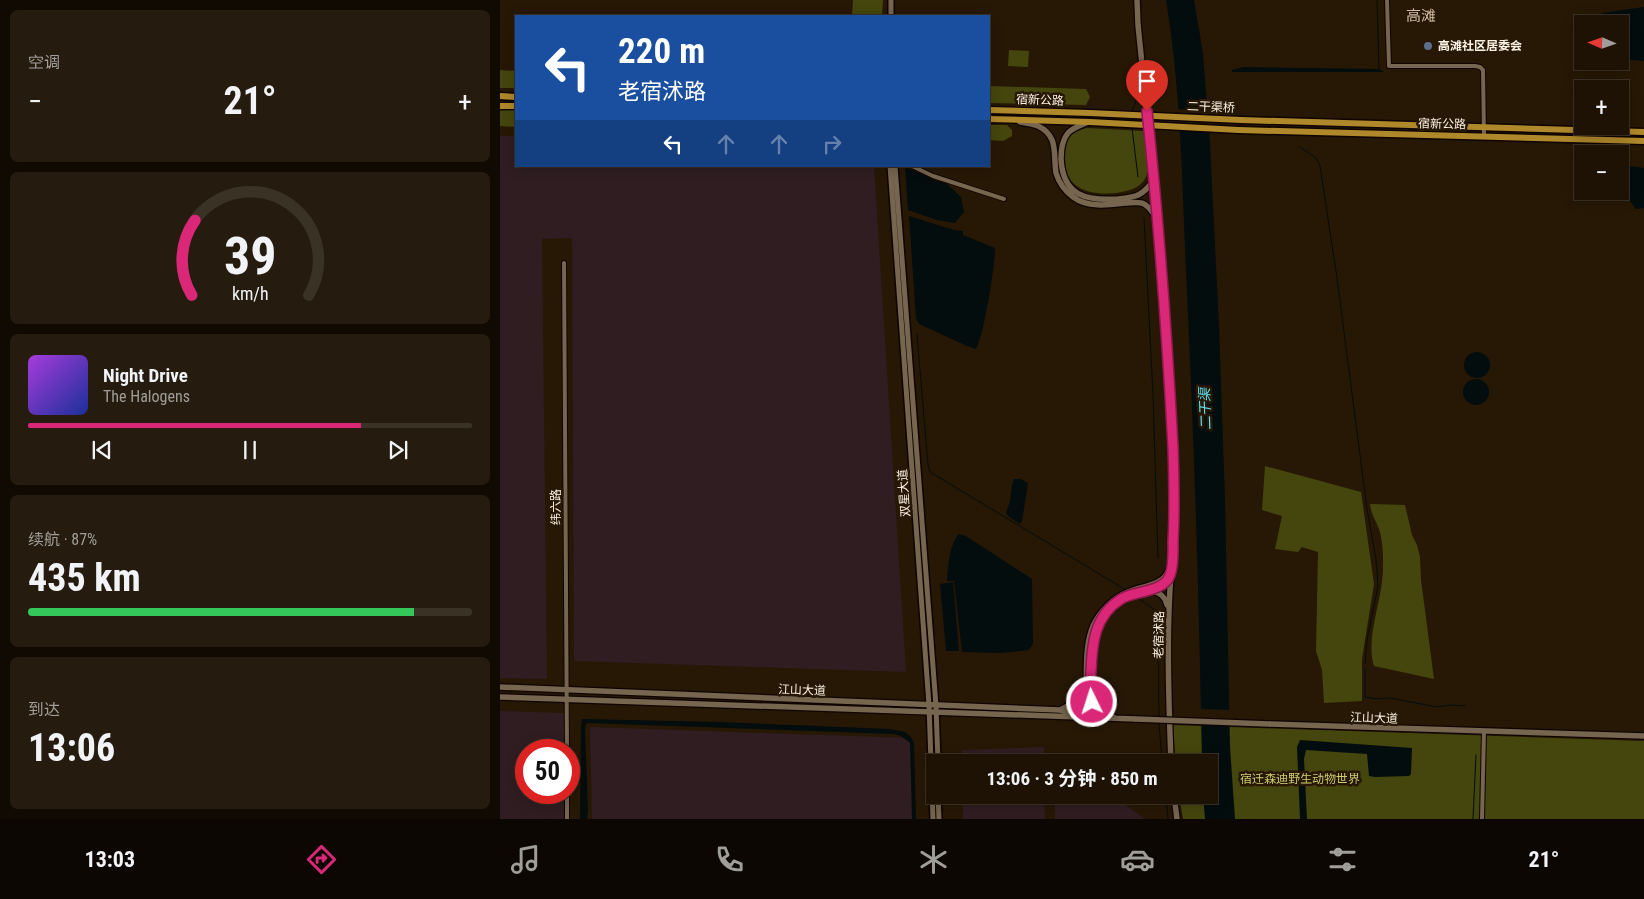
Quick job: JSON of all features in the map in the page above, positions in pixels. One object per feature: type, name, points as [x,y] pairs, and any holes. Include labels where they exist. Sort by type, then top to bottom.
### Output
[{"type":"highway","points":[[500,96],[515,97]]},
{"type":"highway","points":[[500,106],[515,106]]},
{"type":"highway","name":"宿新公路","points":[[990,110],[1090,113]]},
{"type":"highway","name":"二干渠桥","points":[[1090,113],[1241,120]]},
{"type":"highway","name":"宿新公路","points":[[990,119],[1089,122]]},
{"type":"highway","name":"宿新公路","points":[[1241,120],[1644,132]]},
{"type":"highway","name":"二干渠桥","points":[[1089,122],[1238,130]]},
{"type":"highway","name":"宿新公路","points":[[1238,130],[1644,141]]},
{"type":"main road","name":"老宿沭路","points":[[1137,0],[1158,220],[1170,378],[1174,489],[1173,552],[1169,614],[1171,754]]},
{"type":"main road","points":[[1008,119],[1037,126],[1049,133],[1055,149],[1056,172],[1059,180],[1067,192],[1078,201],[1107,205],[1138,202],[1145,204],[1158,220]]},
{"type":"main road","points":[[1089,122],[1070,131],[1062,144],[1062,171],[1066,181],[1075,192],[1086,198],[1099,200],[1134,197],[1143,194],[1154,180]]},
{"type":"main road","points":[[1060,710],[1074,704],[1084,693],[1086,687],[1087,647],[1100,614],[1119,596],[1157,583],[1164,578],[1167,574],[1173,552]]},
{"type":"main road","points":[[1119,720],[1102,712],[1092,702],[1090,688],[1092,645],[1098,627],[1104,616],[1121,600],[1162,584],[1170,576]]},
{"type":"main road","points":[[1149,590],[1156,592],[1166,600],[1169,614]]},
{"type":"main road","name":"江山大道","points":[[500,687],[1060,710],[1103,719]]},
{"type":"main road","name":"江山大道","points":[[500,697],[1119,720],[1136,719],[1644,736]]},
{"type":"main road","points":[[1175,804],[1177,819]]},
{"type":"street","points":[[891,0],[891,15]]},
{"type":"street","points":[[1387,0],[1389,66],[1480,66],[1483,70],[1484,136]]},
{"type":"street","name":"双星大道","points":[[890,167],[933,706]]},
{"type":"street","name":"双星大道","points":[[895,167],[933,706],[933,819]]},
{"type":"street","points":[[914,167],[933,176],[1004,199]]},
{"type":"street","name":"纬六路","points":[[564,263],[567,739]]},
{"type":"street","name":"双星大道","points":[[933,713],[937,754]]},
{"type":"street","points":[[1482,819],[1484,732]]},
{"type":"street","points":[[567,804],[567,819]]},
{"type":"street","points":[[938,804],[939,819]]},
{"type":"shaded area","points":[[500,136],[515,136],[515,167],[874,167],[906,672],[574,661],[572,238],[542,239],[547,679],[500,678]]},
{"type":"shaded area","points":[[500,711],[564,713],[564,739],[515,739],[515,804],[564,804],[565,819],[500,819]]},
{"type":"shaded area","points":[[590,727],[912,738],[913,819],[592,819]]},
{"type":"shaded area","points":[[1044,747],[1044,754],[962,754],[962,750]]},
{"type":"shaded area","points":[[963,804],[1044,804],[1045,819],[963,819]]},
{"type":"shaded area","points":[[1055,804],[1124,804],[1145,819],[1055,819]]},
{"type":"green space","points":[[853,0],[883,0],[882,15],[852,15]]},
{"type":"green space","points":[[1009,50],[1029,51],[1028,67],[1008,66]]},
{"type":"green space","points":[[500,70],[515,71],[515,88],[500,88]]},
{"type":"green space","points":[[990,86],[1086,89],[1090,97],[1086,105],[990,103]]},
{"type":"green space","points":[[500,110],[515,110],[515,127],[500,126]]},
{"type":"green space","points":[[990,125],[1007,125],[1012,130],[1012,136],[1003,141],[990,140]]},
{"type":"green space","points":[[1087,128],[1143,131],[1147,173],[1140,184],[1133,189],[1116,193],[1094,193],[1077,186],[1071,180],[1066,172],[1064,162],[1067,141],[1072,134]]},
{"type":"green space","points":[[1265,466],[1361,492],[1374,584],[1362,659],[1362,701],[1324,703],[1322,670],[1316,651],[1318,552],[1302,547],[1298,552],[1275,549],[1282,516],[1262,510]]},
{"type":"green space","points":[[1370,504],[1405,505],[1412,535],[1420,557],[1421,580],[1434,679],[1374,666],[1371,646],[1382,582],[1383,555],[1378,525]]},
{"type":"green space","name":"宿迁森迪野生动物世界","points":[[1172,725],[1644,741],[1644,819],[1183,819],[1180,804],[1218,804],[1218,754],[1175,754]]},
{"type":"water","name":"二干渠","points":[[1166,0],[1194,0],[1203,53],[1210,143],[1225,498],[1230,747],[1235,819],[1205,819],[1204,804],[1218,804],[1218,754],[1202,754],[1196,517],[1182,170],[1171,34]]},
{"type":"water","points":[[1644,7],[1644,61],[1629,60],[1629,15],[1602,15],[1602,13]]},
{"type":"water","points":[[1243,67],[1379,69],[1384,72],[1232,72],[1232,70]]},
{"type":"water","points":[[905,167],[946,183],[961,197],[964,212],[955,223],[937,220],[908,210]]},
{"type":"water","points":[[1629,167],[1644,168],[1644,208],[1636,209],[1629,198]]},
{"type":"water","points":[[909,216],[963,231],[963,235],[995,248],[988,300],[976,349],[919,324],[916,319]]},
{"type":"water","points":[[1477,352],[1486,356],[1490,365],[1486,374],[1477,378],[1468,374],[1464,365],[1468,356]]},
{"type":"water","points":[[1476,379],[1485,383],[1489,392],[1485,401],[1476,405],[1467,401],[1463,392],[1467,383]]},
{"type":"water","points":[[1014,479],[1021,479],[1028,483],[1020,524],[1006,513]]},
{"type":"water","points":[[959,534],[966,536],[1032,579],[1033,644],[1029,650],[1001,653],[962,652],[954,581],[947,581],[951,550]]},
{"type":"water","points":[[953,582],[959,651],[946,651],[940,584]]},
{"type":"water","points":[[582,719],[719,722],[890,729],[905,732],[914,743],[916,819],[912,819],[910,743],[901,736],[894,734],[588,723],[585,730],[588,811],[587,819],[580,819]]},
{"type":"water","points":[[1300,740],[1412,748],[1411,774],[1409,776],[1369,776],[1367,754],[1306,750],[1304,759],[1307,819],[1300,819],[1297,747]]},
{"type":"pier","points":[[1176,109],[1211,111],[1212,130],[1177,129]]},
{"type":"pier","points":[[1199,709],[1232,710],[1232,725],[1199,724]]},
{"type":"waterway","points":[[1377,0],[1379,69]]},
{"type":"waterway","points":[[1132,111],[1136,101],[1133,69]]},
{"type":"waterway","points":[[1132,128],[1138,177]]},
{"type":"waterway","points":[[1300,147],[1316,158],[1320,166],[1337,278],[1367,509],[1376,559],[1378,586],[1367,640],[1365,664]]},
{"type":"waterway","points":[[1144,218],[1153,395],[1158,558]]},
{"type":"waterway","points":[[917,334],[930,472],[1126,590]]},
{"type":"waterway","points":[[1136,597],[1158,612],[1159,717]]},
{"type":"waterway","points":[[1365,669],[1365,697],[1377,699],[1390,698],[1437,707],[1449,705],[1465,706]]},
{"type":"waterway","points":[[1159,723],[1161,754]]},
{"type":"waterway","points":[[1473,819],[1476,755]]},
{"type":"waterway","points":[[1167,804],[1168,819]]},
{"type":"place","name":"高滩社区居委会","points":[[1428,46]]},
{"type":"district","name":"高滩","points":[[1421,16]]},
{"type":"route","points":[[1092,702],[1090,695],[1092,645],[1098,627],[1104,616],[1121,600],[1130,595],[1155,588],[1166,581],[1170,576],[1173,552],[1175,516],[1170,378],[1158,220],[1147,111]]}]
